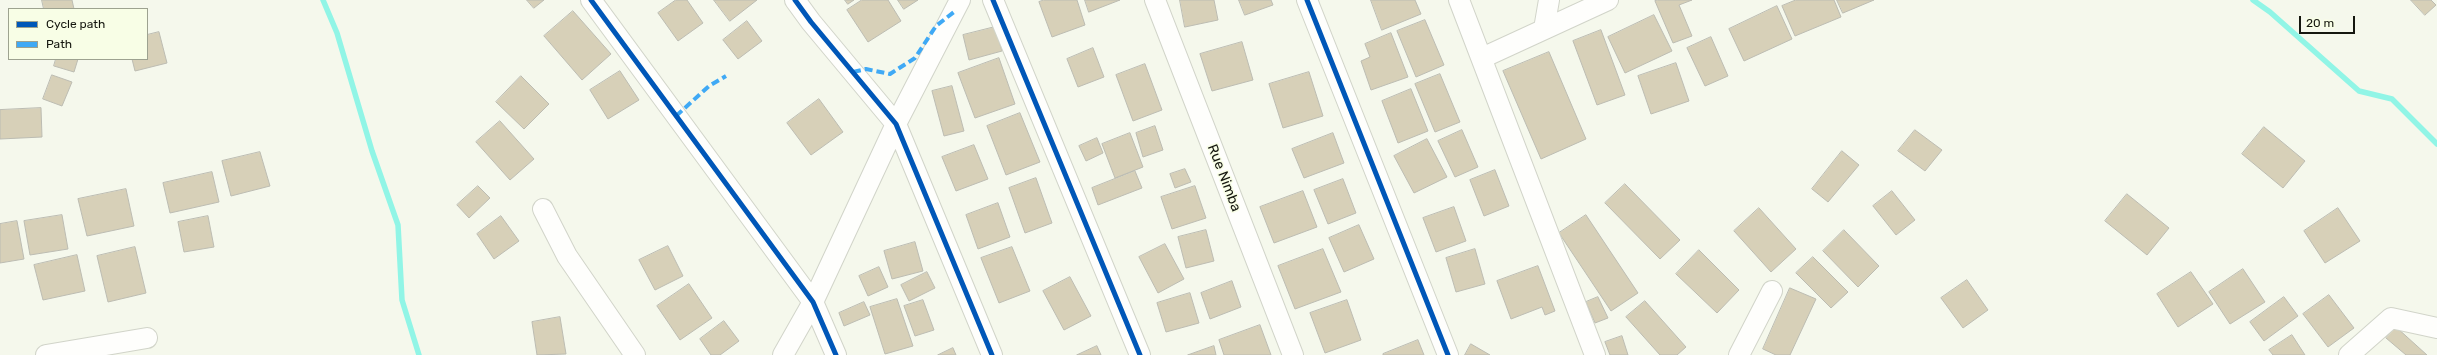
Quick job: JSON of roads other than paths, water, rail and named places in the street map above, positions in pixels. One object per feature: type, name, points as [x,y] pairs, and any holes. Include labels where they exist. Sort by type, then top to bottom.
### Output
[{"type":"street","points":[[591,0],[813,302],[836,355]]},
{"type":"street","points":[[795,0],[811,22],[896,124],[992,355]]},
{"type":"street","points":[[783,355],[813,302],[896,124],[960,0]]},
{"type":"street","points":[[993,0],[1140,355]]},
{"type":"street","name":"Rue Nimba","points":[[1155,0],[1294,355]]},
{"type":"street","points":[[1307,0],[1448,355]]},
{"type":"street","points":[[1460,0],[1595,355]]},
{"type":"street","points":[[1544,29],[1549,0]]},
{"type":"street","points":[[1482,58],[1608,0]]},
{"type":"street","points":[[543,209],[567,256],[635,355]]},
{"type":"street","points":[[1739,355],[1772,291]]},
{"type":"street","points":[[2349,355],[2391,318],[2437,328]]},
{"type":"street","points":[[2417,323],[2437,342]]},
{"type":"street","points":[[46,355],[147,338]]},
{"type":"waterway","points":[[323,0],[337,33],[372,151],[398,225],[402,300],[419,355]]},
{"type":"waterway","points":[[2253,0],[2270,12],[2359,91],[2392,99],[2437,144]]}]
